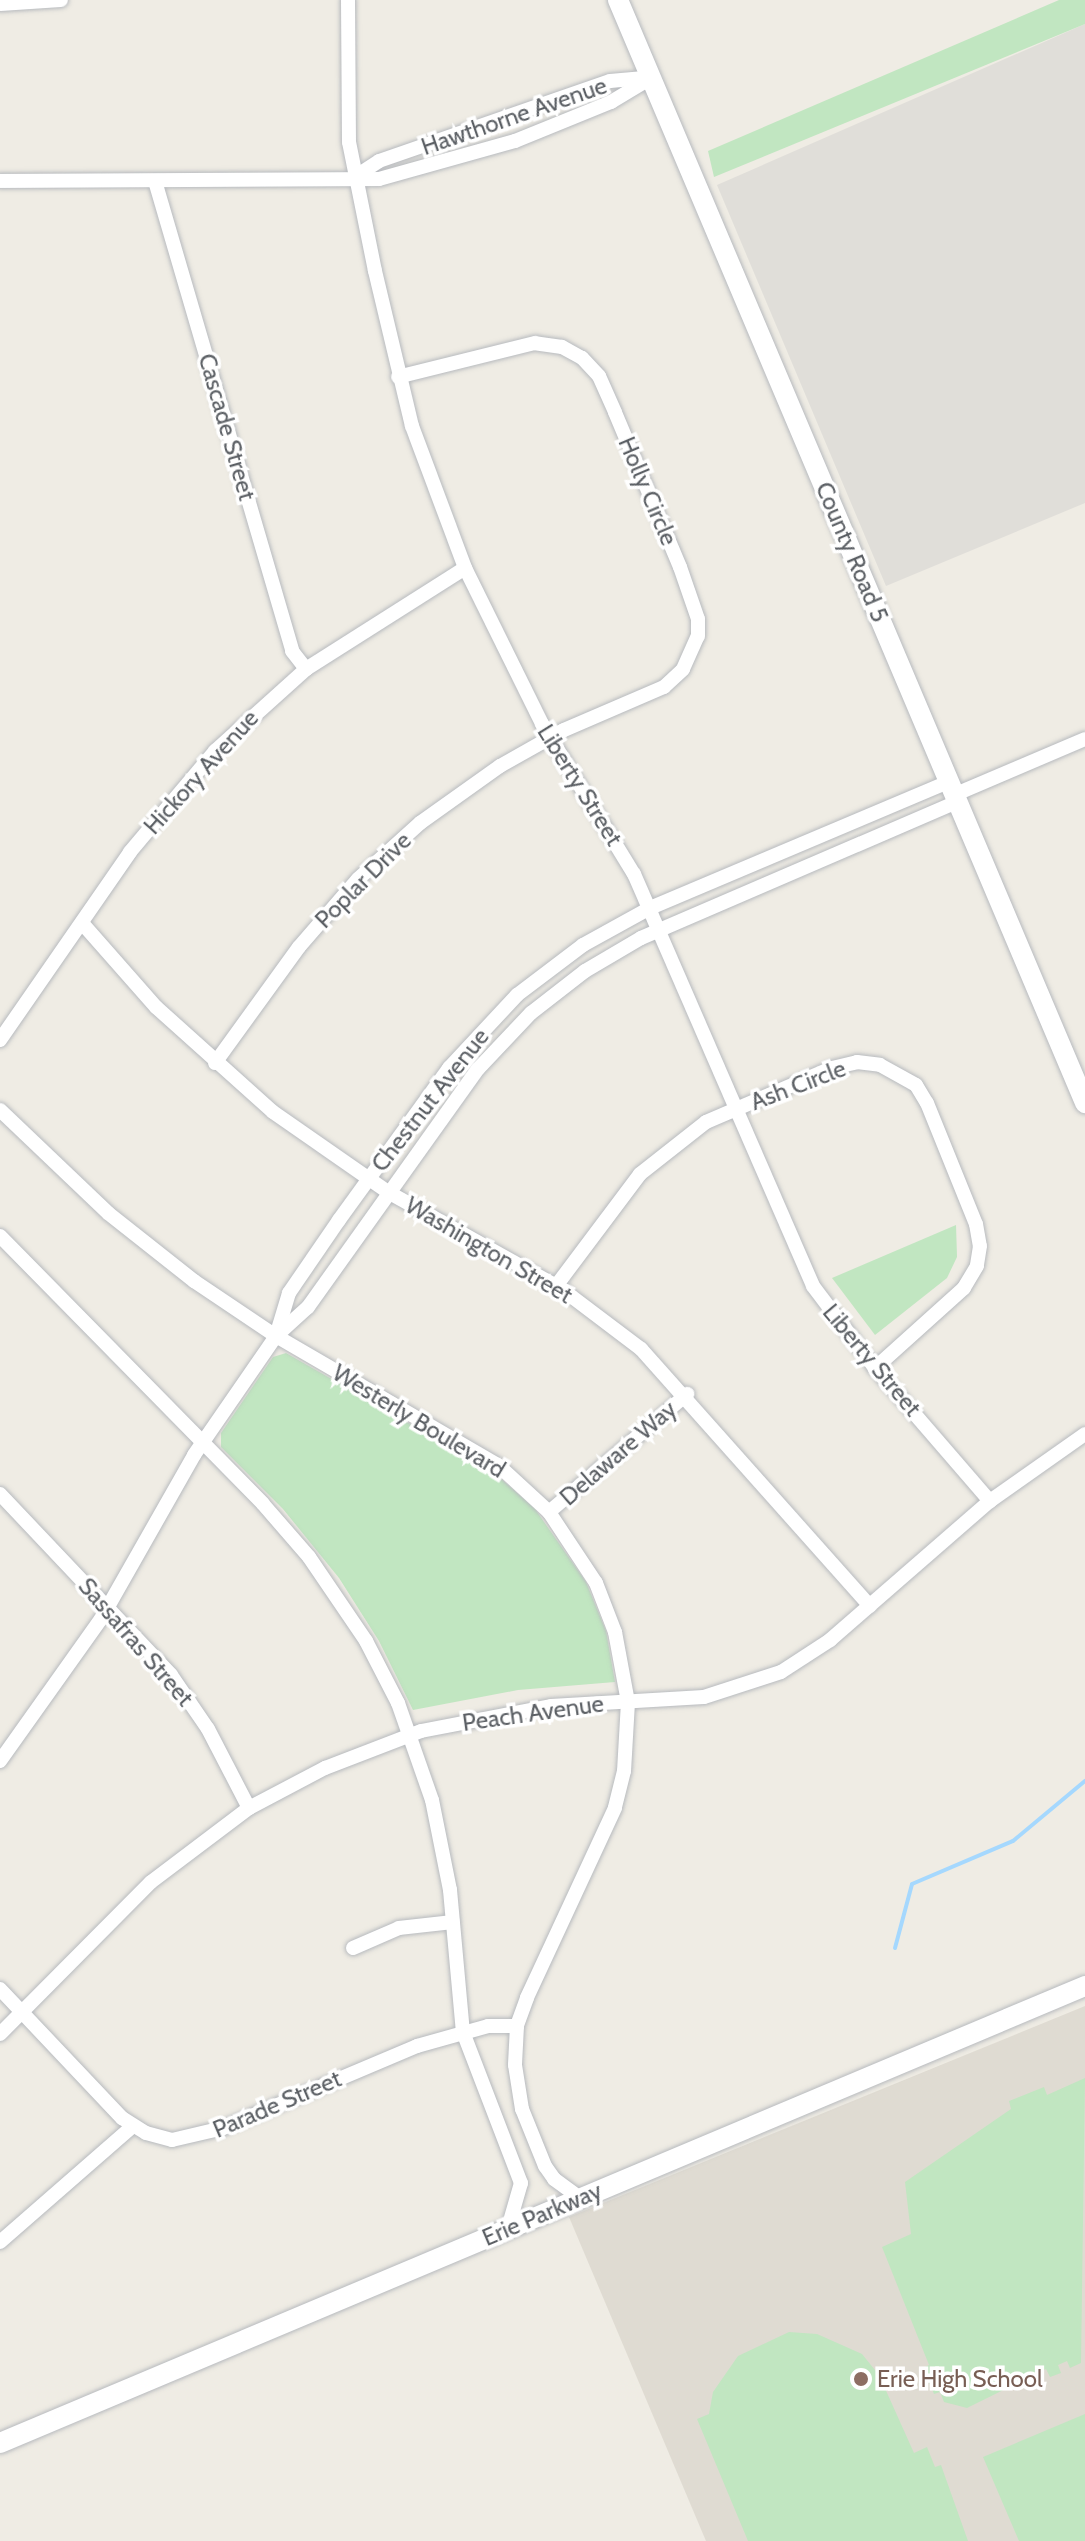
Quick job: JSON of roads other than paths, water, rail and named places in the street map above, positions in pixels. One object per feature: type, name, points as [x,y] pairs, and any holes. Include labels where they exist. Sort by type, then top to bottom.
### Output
[{"type":"street","points":[[0,4],[61,0]]},
{"type":"street","name":"Liberty Street","points":[[348,0],[349,142],[356,176],[398,377],[433,491],[465,568],[498,644],[650,908],[813,1286],[875,1368],[990,1501]]},
{"type":"street","name":"County Road 5","points":[[618,0],[1085,1103]]},
{"type":"street","name":"Hawthorne Avenue","points":[[356,176],[379,161],[610,81],[651,78]]},
{"type":"street","name":"Hawthorne Avenue","points":[[0,181],[356,176],[379,179],[470,157],[611,102],[651,78]]},
{"type":"street","name":"Cascade Street","points":[[155,181],[292,651],[306,669]]},
{"type":"street","name":"Holly Circle","points":[[398,377],[535,343],[562,347],[599,376],[615,412],[680,567],[698,619],[698,636],[683,669],[664,687],[550,738]]},
{"type":"street","name":"Hickory Avenue","points":[[0,1040],[173,797],[259,708],[306,669],[465,568]]},
{"type":"street","name":"Poplar Drive","points":[[215,1063],[299,947],[358,879],[420,823],[550,738]]},
{"type":"street","points":[[955,792],[1085,739]]},
{"type":"street","name":"Chestnut Avenue","points":[[276,1336],[289,1293],[449,1068],[517,995],[583,945],[650,908],[955,792]]},
{"type":"street","name":"Chestnut Avenue","points":[[0,1761],[61,1681],[108,1607],[200,1444],[276,1336],[308,1307],[478,1069],[531,1013],[585,971],[660,930],[955,792]]},
{"type":"street","name":"Washington Street","points":[[82,923],[215,1063],[369,1180],[556,1286],[620,1330],[687,1394],[870,1606]]},
{"type":"street","name":"Ash Circle","points":[[556,1286],[640,1174],[706,1122],[857,1062],[901,1074],[916,1085],[927,1103],[976,1224],[977,1266],[964,1288],[875,1368]]},
{"type":"street","name":"Westerly Boulevard","points":[[0,1110],[108,1213],[276,1336],[490,1460],[549,1512],[596,1583],[615,1632],[628,1702],[624,1771],[615,1808],[517,2026],[515,2065],[522,2109],[554,2179],[580,2198]]},
{"type":"street","points":[[0,1236],[200,1444],[263,1504],[338,1598],[366,1641],[409,1734],[434,1812],[453,1922],[463,2032],[521,2183],[508,2228]]},
{"type":"street","name":"Delaware Way","points":[[549,1512],[687,1394]]},
{"type":"street","name":"Peach Avenue","points":[[0,2034],[151,1882],[249,1808],[325,1768],[409,1734],[499,1714],[704,1697],[781,1672],[870,1606],[990,1501],[1085,1434]]},
{"type":"street","name":"Sassafras Street","points":[[0,1494],[108,1607],[190,1701],[249,1808]]},
{"type":"street","points":[[353,1948],[399,1928],[453,1922]]},
{"type":"street","name":"Erie Parkway","points":[[0,2443],[1085,1986]]},
{"type":"street","name":"Parade Street","points":[[0,1989],[133,2126],[172,2140],[198,2137],[417,2046],[463,2032],[517,2026]]},
{"type":"street","points":[[0,2242],[133,2126]]},
{"type":"waterway","points":[[895,1948],[912,1884],[1013,1841],[1085,1781]]},
{"type":"place","name":"Erie High School","points":[[861,2379]]}]
